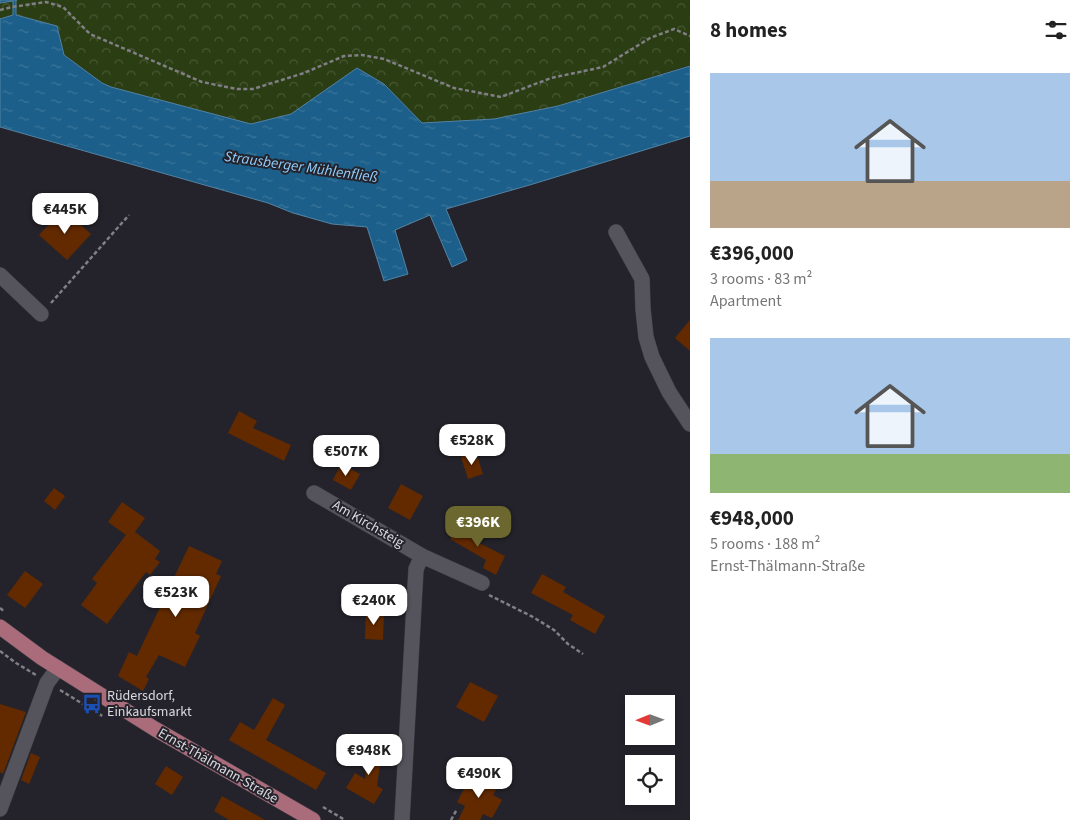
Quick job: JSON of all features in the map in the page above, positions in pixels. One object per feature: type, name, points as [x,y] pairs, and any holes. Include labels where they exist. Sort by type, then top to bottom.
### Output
[{"type":"main road","name":"Ernst-Thälmann-Straße","points":[[4,620],[42,658],[159,732],[313,820]]},
{"type":"street","points":[[616,232],[642,279],[646,337],[652,357],[669,392],[690,424]]},
{"type":"street","points":[[0,275],[41,314]]},
{"type":"street","name":"Am Kirchsteig","points":[[314,493],[422,556],[482,587]]},
{"type":"street","points":[[402,820],[416,569],[422,556]]},
{"type":"street","points":[[0,809],[47,683],[58,668]]},
{"type":"path","points":[[0,10],[47,1],[63,7],[90,34],[202,82],[236,89],[253,89],[304,73],[344,56],[362,55],[384,59],[454,88],[501,97],[551,78],[604,67],[650,38],[674,29],[690,36]]},
{"type":"path","points":[[41,314],[130,215]]},
{"type":"path","points":[[482,587],[554,630],[568,644],[583,654]]},
{"type":"path","points":[[0,608],[4,620]]},
{"type":"path","points":[[320,806],[345,820]]},
{"type":"path","points":[[451,820],[457,809]]},
{"type":"green space","points":[[13,0],[13,15],[0,19],[0,3]]},
{"type":"green space","points":[[16,0],[690,0],[690,65],[558,106],[494,119],[422,123],[385,84],[357,68],[291,114],[251,124],[102,83],[64,55],[57,26],[16,15]]},
{"type":"water","name":"Strausberger Mühlenfließ","points":[[0,0],[16,0],[16,15],[57,26],[64,55],[102,83],[251,124],[291,114],[357,68],[384,84],[422,123],[494,119],[558,106],[690,66],[690,136],[446,209],[467,260],[452,267],[430,215],[395,230],[408,274],[384,281],[367,227],[332,224],[293,213],[268,203],[0,127],[0,19],[13,15],[13,1],[0,3]]},
{"type":"building","points":[[63,209],[91,234],[67,260],[39,235]]},
{"type":"building","points":[[690,320],[690,351],[675,338]]},
{"type":"building","points":[[239,411],[257,421],[253,428],[291,445],[284,461],[228,433]]},
{"type":"building","points":[[476,452],[483,474],[468,479],[461,457]]},
{"type":"building","points":[[341,464],[360,474],[351,490],[333,480]]},
{"type":"building","points":[[401,484],[423,496],[410,520],[388,508]]},
{"type":"building","points":[[54,488],[65,496],[55,510],[44,501]]},
{"type":"building","points":[[122,502],[145,518],[135,532],[160,551],[155,559],[160,562],[150,575],[146,572],[107,624],[81,605],[97,583],[92,579],[126,535],[108,522]]},
{"type":"building","points":[[460,522],[478,533],[473,540],[505,556],[496,575],[483,568],[486,560],[450,539]]},
{"type":"building","points":[[189,546],[222,561],[216,574],[221,576],[195,633],[200,636],[185,667],[159,655],[146,677],[149,679],[143,691],[118,676],[129,652],[137,656]]},
{"type":"building","points":[[25,571],[43,584],[25,608],[7,595]]},
{"type":"building","points":[[542,574],[566,587],[563,592],[605,616],[595,634],[570,620],[573,615],[531,593]]},
{"type":"building","points":[[366,611],[384,612],[383,640],[365,639]]},
{"type":"building","points":[[470,682],[498,696],[484,722],[456,707]]},
{"type":"building","points":[[273,698],[285,705],[266,740],[326,773],[316,790],[229,740],[240,722],[254,730]]},
{"type":"building","points":[[0,704],[26,712],[3,774],[0,772]]},
{"type":"building","points":[[370,741],[383,743],[377,786],[383,789],[374,804],[346,788],[355,773],[365,779]]},
{"type":"building","points":[[31,753],[40,757],[29,784],[21,780]]},
{"type":"building","points":[[166,766],[183,777],[172,795],[155,784]]},
{"type":"building","points":[[485,775],[500,783],[493,795],[502,800],[492,818],[483,814],[480,820],[458,820],[465,806],[457,802],[471,776],[482,782]]},
{"type":"building","points":[[222,796],[265,820],[229,820],[214,811]]},
{"type":"place","name":"Rüdersdorf, Einkaufsmarkt","points":[[92,704]]}]
